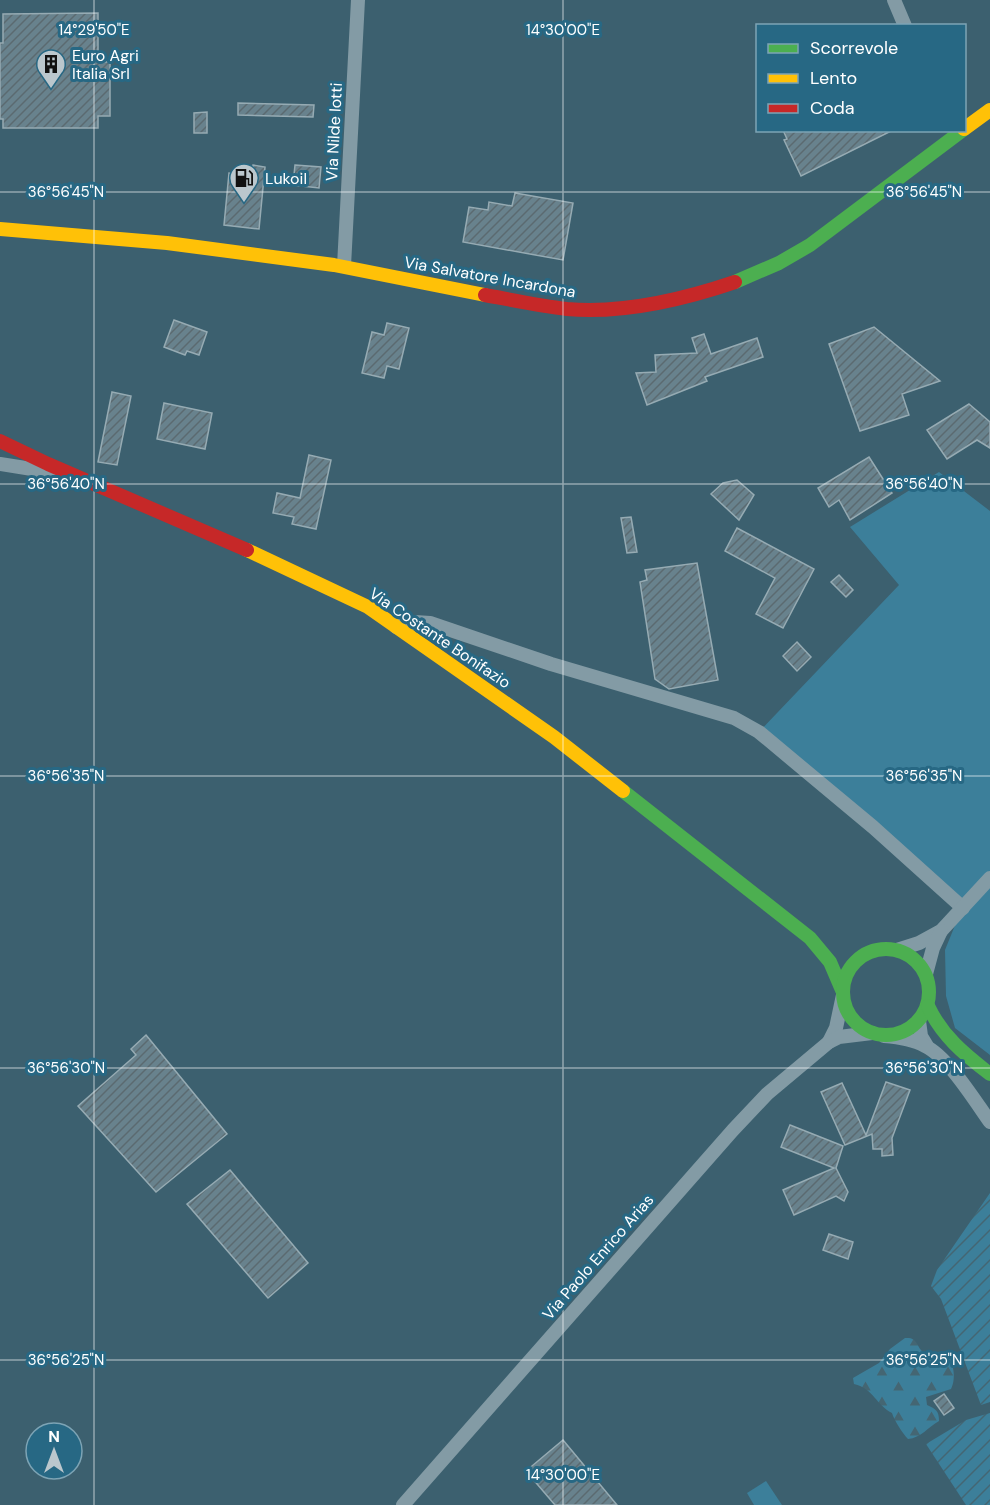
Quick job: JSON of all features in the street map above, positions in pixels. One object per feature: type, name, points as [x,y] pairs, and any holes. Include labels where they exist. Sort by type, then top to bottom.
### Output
[{"type":"main road","name":"Via Salvatore Incardona","points":[[966,126],[990,110]]},
{"type":"main road","name":"Via Salvatore Incardona","points":[[0,229],[167,243],[344,266],[517,301],[569,309],[630,308],[696,296],[748,278],[779,263],[819,239],[958,132]]},
{"type":"main road","name":"Via Costante Bonifazio","points":[[2,442],[279,564],[368,608],[554,737],[810,938]]},
{"type":"main road","points":[[810,938],[835,951],[849,954],[897,950],[909,955],[919,963],[926,974],[930,990],[928,1006],[919,1021],[907,1030],[884,1035],[862,1029],[847,1012],[836,968],[810,938]]},
{"type":"main road","points":[[843,993],[847,972],[853,964],[868,953]]},
{"type":"main road","points":[[928,1006],[937,1027],[954,1046],[990,1074]]},
{"type":"main road","points":[[924,1041],[954,1046]]},
{"type":"street","name":"Via Nilde Iotti","points":[[344,266],[358,0]]},
{"type":"street","points":[[894,0],[904,24]]},
{"type":"street","points":[[0,464],[75,476]]},
{"type":"street","points":[[396,627],[415,622],[430,623],[551,664],[734,718],[759,732],[873,826],[963,908]]},
{"type":"street","points":[[926,974],[933,948],[941,932],[990,878]]},
{"type":"street","points":[[897,950],[919,944],[941,932]]},
{"type":"street","points":[[829,1042],[836,1028],[843,993]]},
{"type":"street","points":[[919,1021],[924,1041],[949,1066],[990,1122]]},
{"type":"street","points":[[829,1042],[839,1037],[884,1035],[924,1041]]},
{"type":"street","name":"Via Paolo Enrico Arias","points":[[403,1505],[733,1130],[767,1094],[829,1042]]},
{"type":"green space","points":[[939,472],[990,511],[990,1055],[955,1028],[946,996],[945,950],[962,908],[759,732],[899,585],[850,527]]},
{"type":"green space","points":[[990,1193],[990,1402],[981,1405],[941,1299],[931,1286],[937,1270]]},
{"type":"green space","points":[[905,1338],[915,1340],[925,1353],[938,1352],[948,1357],[954,1373],[951,1389],[926,1397],[927,1405],[936,1411],[939,1421],[921,1434],[908,1439],[892,1413],[882,1406],[871,1393],[854,1384],[853,1378],[879,1363],[890,1349]]},
{"type":"green space","points":[[990,1413],[990,1505],[966,1505],[926,1444],[966,1420]]},
{"type":"green space","points":[[766,1481],[782,1505],[754,1505],[747,1493]]},
{"type":"building","name":"Euro Agri Italia Srl","points":[[98,13],[98,62],[110,62],[110,116],[98,116],[98,128],[3,128],[3,119],[0,119],[0,43],[3,43],[3,14]]},
{"type":"building","points":[[238,103],[314,105],[313,117],[238,115]]},
{"type":"building","points":[[207,112],[207,133],[194,133],[194,113]]},
{"type":"building","points":[[784,132],[889,132],[801,176],[784,140],[787,139]]},
{"type":"building","points":[[253,165],[265,167],[259,229],[224,225],[229,173],[252,176]]},
{"type":"building","points":[[295,165],[321,167],[319,188],[293,185]]},
{"type":"building","points":[[515,193],[573,203],[563,260],[463,242],[469,207],[488,210],[489,202],[512,206]]},
{"type":"building","points":[[174,320],[207,332],[199,355],[187,351],[185,355],[164,347]]},
{"type":"building","points":[[387,323],[409,328],[399,369],[387,366],[384,378],[362,373],[372,332],[384,335]]},
{"type":"building","points":[[874,327],[940,381],[902,394],[909,415],[860,431],[829,344]]},
{"type":"building","points":[[704,334],[711,354],[757,338],[763,357],[705,377],[707,381],[647,405],[636,373],[656,372],[655,355],[697,353],[692,338]]},
{"type":"building","points":[[112,392],[131,396],[117,465],[98,462]]},
{"type":"building","points":[[164,403],[212,413],[205,449],[157,439]]},
{"type":"building","points":[[969,404],[990,422],[990,448],[977,440],[947,459],[927,430]]},
{"type":"building","points":[[309,455],[331,460],[316,529],[292,524],[294,517],[273,513],[277,493],[300,498]]},
{"type":"building","points":[[869,457],[892,493],[850,520],[839,500],[829,507],[818,488]]},
{"type":"building","points":[[737,480],[754,495],[739,520],[711,494],[723,483]]},
{"type":"building","points":[[631,517],[637,552],[627,553],[621,518]]},
{"type":"building","points":[[737,528],[814,569],[783,628],[756,614],[775,578],[725,551]]},
{"type":"building","points":[[697,563],[718,680],[669,689],[655,679],[640,582],[647,580],[645,570]]},
{"type":"building","points":[[839,575],[853,590],[846,597],[831,582]]},
{"type":"building","points":[[797,642],[811,657],[797,671],[783,656]]},
{"type":"building","points":[[146,1035],[227,1134],[156,1192],[78,1106],[136,1055],[131,1049]]},
{"type":"building","points":[[886,1082],[910,1090],[892,1138],[893,1155],[882,1156],[882,1149],[873,1149],[872,1134],[845,1145],[821,1092],[842,1083],[866,1135]]},
{"type":"building","points":[[790,1125],[843,1146],[836,1168],[848,1192],[844,1201],[836,1196],[794,1215],[783,1190],[834,1168],[781,1147]]},
{"type":"building","points":[[230,1170],[308,1263],[268,1298],[187,1204]]},
{"type":"building","points":[[829,1234],[853,1242],[848,1259],[823,1250]]},
{"type":"building","points":[[944,1394],[954,1408],[944,1415],[934,1401]]},
{"type":"building","points":[[563,1440],[617,1505],[555,1505],[526,1471]]},
{"type":"traffic: fast","points":[[735,282],[779,263],[810,245],[960,132]]},
{"type":"traffic: fast","points":[[623,791],[810,938],[830,962],[842,990]]},
{"type":"traffic: fast","points":[[878,949],[894,949],[917,961],[926,975],[929,992],[926,1009],[917,1023],[894,1035],[878,1035],[862,1028],[850,1016],[843,1000],[843,984],[850,968],[862,956],[878,949]]},
{"type":"traffic: fast","points":[[928,1006],[954,1044],[990,1074]]},
{"type":"traffic: slow","points":[[966,128],[990,110]]},
{"type":"traffic: slow","points":[[0,229],[167,243],[334,265],[485,295]]},
{"type":"traffic: slow","points":[[247,550],[368,607],[554,737],[623,791]]},
{"type":"traffic: jam","points":[[485,295],[567,309],[610,309],[674,300],[735,282]]},
{"type":"traffic: jam","points":[[0,441],[247,550]]},
{"type":"place","name":"Euro Agri Italia Srl","points":[[51,90]]},
{"type":"place","name":"Lukoil","points":[[244,204]]}]
